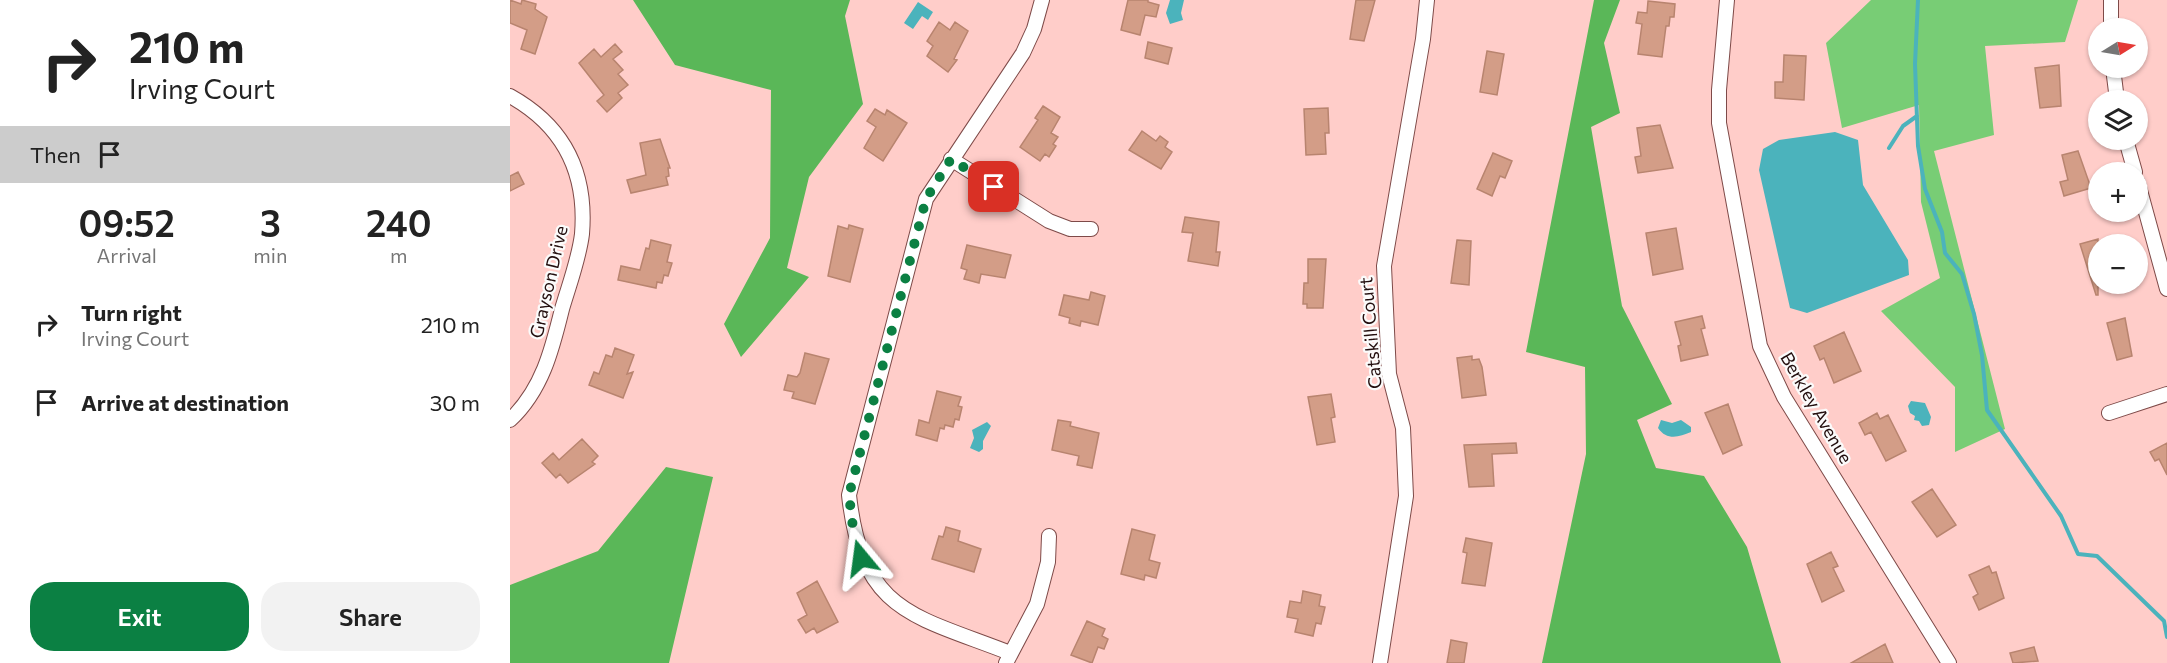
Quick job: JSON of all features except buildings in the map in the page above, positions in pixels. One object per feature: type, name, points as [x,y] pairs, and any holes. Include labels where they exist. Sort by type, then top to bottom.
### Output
[{"type":"street","points":[[1042,0],[1034,29],[1023,53],[926,199],[849,495],[853,528],[861,558],[879,586],[890,598],[910,614],[1008,658],[1037,604],[1048,562],[1050,536]]},
{"type":"street","name":"Catskill Court","points":[[1380,663],[1406,496],[1403,428],[1389,374],[1384,266],[1427,0]]},
{"type":"street","name":"Berkley Avenue","points":[[1727,0],[1719,123],[1760,346],[1784,398],[1949,663]]},
{"type":"street","points":[[2111,0],[2111,18]]},
{"type":"street","name":"Grayson Drive","points":[[510,96],[534,111],[555,132],[569,154],[582,195],[582,236],[549,362],[535,387],[510,420]]},
{"type":"street","points":[[951,159],[1049,221],[1070,229],[1091,229]]},
{"type":"street","points":[[2148,220],[2167,289]]},
{"type":"street","points":[[2109,413],[2167,394]]},
{"type":"green space","points":[[633,0],[850,0],[845,16],[863,104],[809,177],[787,268],[809,277],[741,357],[724,324],[770,238],[771,90],[675,65]]},
{"type":"green space","points":[[1594,0],[1620,0],[1604,43],[1620,113],[1591,127],[1622,306],[1672,404],[1637,420],[1656,468],[1704,476],[1747,547],[1781,663],[1542,663],[1586,454],[1585,367],[1526,352]]},
{"type":"green space","points":[[1871,0],[2078,0],[2065,42],[1985,46],[1994,135],[1934,151],[2005,429],[1955,452],[1955,387],[1881,311],[1940,278],[1921,202],[1919,105],[1842,128],[1826,43]]},
{"type":"green space","points":[[666,467],[713,477],[669,663],[510,663],[510,585],[598,551]]},
{"type":"water","points":[[1170,0],[1184,0],[1181,13],[1183,20],[1170,24],[1166,13]]},
{"type":"water","points":[[918,2],[933,12],[928,20],[922,16],[913,29],[904,23]]},
{"type":"water","points":[[1835,132],[1858,140],[1863,185],[1908,260],[1909,275],[1807,313],[1790,308],[1759,170],[1763,149],[1779,140]]},
{"type":"water","points":[[1911,401],[1925,403],[1931,417],[1929,425],[1922,426],[1919,421],[1914,420],[1915,416],[1910,413],[1908,406]]},
{"type":"water","points":[[1661,420],[1672,423],[1681,420],[1691,427],[1691,432],[1678,436],[1665,435],[1658,428]]},
{"type":"water","points":[[987,422],[991,426],[983,441],[983,449],[979,452],[970,448],[974,438],[972,430]]},
{"type":"waterway","points":[[1918,0],[1915,64],[1918,146],[1925,189],[1942,232],[1945,253],[1962,274],[1974,314],[1982,355],[1987,410],[2061,516],[2078,554],[2097,556],[2164,621],[2167,637]]},
{"type":"waterway","points":[[1889,148],[1903,126],[1917,116]]},
{"type":"route","points":[[861,558],[853,528],[849,495],[926,199],[951,159],[994,187]]}]
